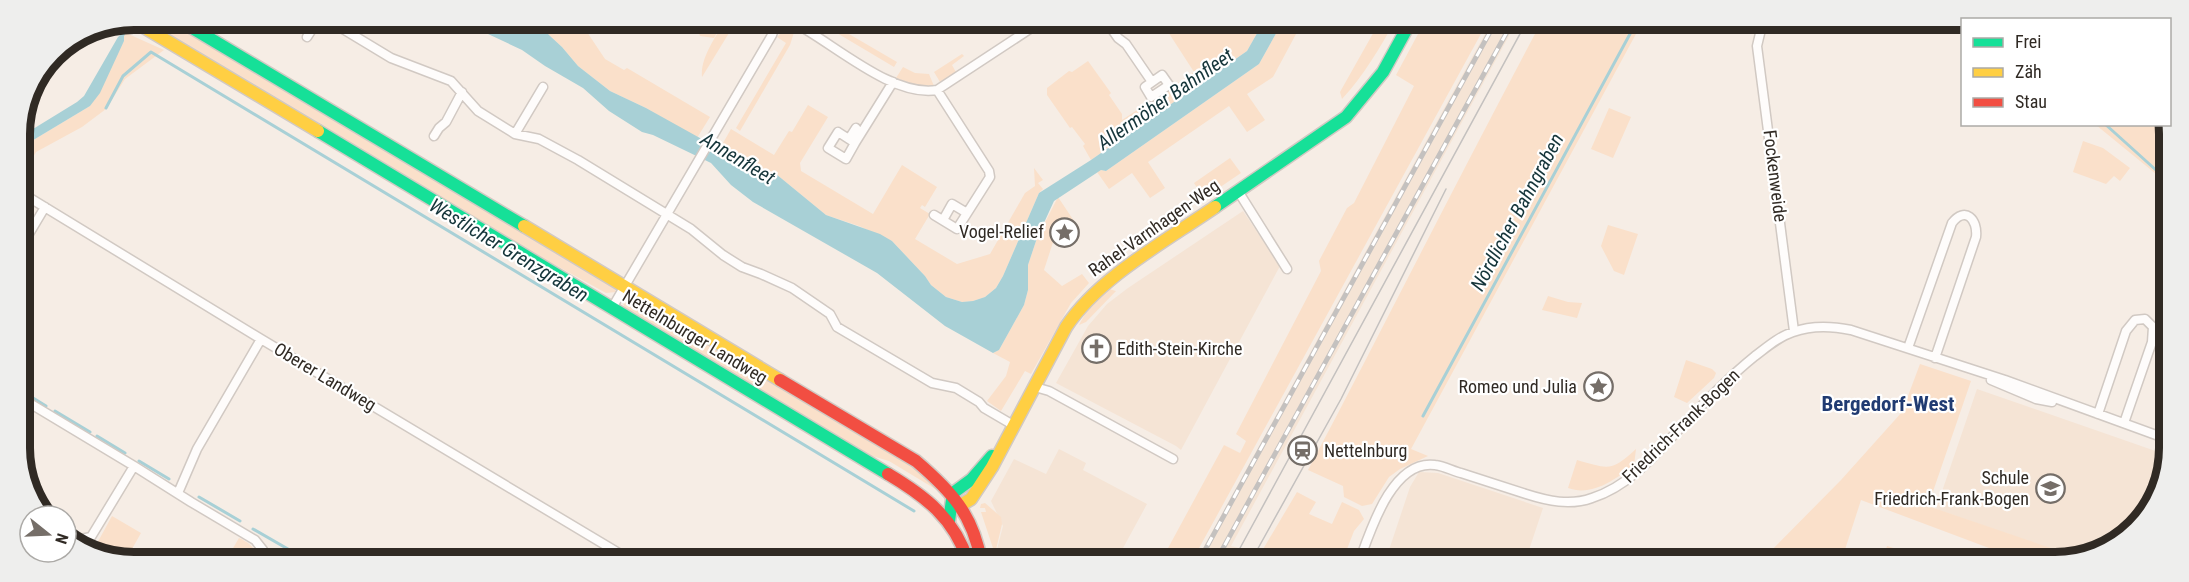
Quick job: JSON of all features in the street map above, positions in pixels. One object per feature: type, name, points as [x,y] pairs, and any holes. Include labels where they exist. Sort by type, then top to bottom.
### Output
[{"type":"main road","name":"Nettelnburger Landweg","points":[[148,30],[915,490],[936,506],[949,521],[960,538],[965,552]]},
{"type":"main road","name":"Nettelnburger Landweg","points":[[196,30],[916,461],[955,500],[974,532],[979,552]]},
{"type":"main road","name":"Rahel-Varnhagen-Weg","points":[[955,500],[1011,431],[1066,327],[1091,294],[1143,255],[1346,117],[1383,72],[1407,30]]},
{"type":"main road","points":[[915,490],[955,500],[949,521]]},
{"type":"street","points":[[308,36],[312,30]]},
{"type":"street","points":[[345,30],[391,58],[452,81],[478,111],[515,134],[539,138],[691,229],[742,267],[761,273],[792,288],[830,314],[837,327],[932,383],[956,388],[979,402],[1011,431]]},
{"type":"street","points":[[612,308],[774,30]]},
{"type":"street","points":[[806,30],[893,82],[920,91],[937,90],[1028,30]]},
{"type":"street","points":[[1112,30],[1126,44],[1150,98],[1170,84],[1162,73],[1146,85]]},
{"type":"street","name":"Fockenweide","points":[[1761,30],[1757,46],[1794,331]]},
{"type":"street","points":[[852,141],[893,82]]},
{"type":"street","points":[[515,134],[543,87]]},
{"type":"street","points":[[937,90],[989,171],[990,177],[967,213],[951,228]]},
{"type":"street","points":[[434,136],[447,122],[462,92]]},
{"type":"street","points":[[852,141],[838,132],[828,148],[847,161],[856,128]]},
{"type":"street","name":"Rahel-Varnhagen-Weg","points":[[1238,191],[1287,269]]},
{"type":"street","name":"Oberer Landweg","points":[[30,198],[617,552]]},
{"type":"street","points":[[951,228],[952,204],[959,205],[967,213]]},
{"type":"street","points":[[30,232],[45,207]]},
{"type":"street","points":[[934,214],[951,228]]},
{"type":"street","points":[[1908,348],[1952,223],[1959,216],[1969,217],[1976,225],[1976,237],[1935,358]]},
{"type":"street","points":[[2098,414],[2126,331],[2135,320],[2145,319],[2153,327],[2152,342],[2124,423]]},
{"type":"street","name":"Friedrich-Frank-Bogen","points":[[1363,552],[1377,516],[1389,494],[1399,480],[1416,469],[1435,465],[1543,500],[1568,503],[1592,499],[1615,488],[1638,471],[1701,406],[1747,363],[1781,337],[1809,327],[1838,327],[1908,348],[1977,373],[2005,380],[2159,436]]},
{"type":"street","points":[[178,493],[196,449],[261,339]]},
{"type":"street","points":[[1035,387],[1065,399],[1173,459]]},
{"type":"street","points":[[30,403],[255,540],[263,552]]},
{"type":"street","points":[[89,541],[134,466]]},
{"type":"shaded area","points":[[158,30],[189,30],[614,286],[616,292],[606,293],[548,261],[520,249]]},
{"type":"shaded area","points":[[545,30],[586,30],[605,59],[624,70],[627,68],[710,117],[697,138],[646,108],[610,91],[578,66]]},
{"type":"shaded area","points":[[718,30],[714,38],[700,36],[698,31]]},
{"type":"shaded area","points":[[720,30],[731,30],[702,77],[706,55]]},
{"type":"shaded area","points":[[784,30],[795,30],[790,45],[740,131],[736,128],[786,43],[777,37]]},
{"type":"shaded area","points":[[832,30],[842,30],[897,62],[894,67]]},
{"type":"shaded area","points":[[1167,30],[1259,30],[1247,51],[1091,160],[1083,146],[1085,144],[1072,127],[1070,128],[1047,95],[1047,88],[1069,71],[1072,72],[1088,61],[1111,93],[1109,95],[1122,114],[1122,120],[1194,72]]},
{"type":"shaded area","points":[[1278,30],[1298,30],[1273,77],[1247,94],[1265,120],[1247,132],[1229,106],[1148,162],[1165,188],[1150,198],[1132,173],[1109,189],[1097,172],[1106,171],[1259,64]]},
{"type":"shaded area","points":[[1375,30],[1390,30],[1364,71],[1342,99],[1340,92]]},
{"type":"shaded area","points":[[1420,30],[1483,30],[1197,552],[1166,552],[1224,445],[1240,453],[1246,441],[1236,434],[1321,271],[1319,261],[1347,208],[1354,203],[1414,86],[1396,75]]},
{"type":"shaded area","points":[[1487,30],[1512,30],[1231,546],[1256,552],[1201,552]]},
{"type":"shaded area","points":[[1537,30],[1638,30],[1411,449],[1428,456],[1400,469],[1389,477],[1372,504],[1362,506],[1344,497],[1343,486],[1308,470]]},
{"type":"shaded area","points":[[124,32],[164,50],[125,79],[106,109],[82,127],[36,152],[30,163],[30,142],[90,106],[124,41]]},
{"type":"shaded area","points":[[962,54],[964,56],[952,65],[957,74],[940,82],[934,72]]},
{"type":"shaded area","points":[[903,67],[915,73],[929,74],[934,86],[920,87],[896,78]]},
{"type":"shaded area","points":[[808,105],[828,117],[800,163],[801,171],[873,214],[902,165],[937,187],[925,207],[922,205],[920,208],[930,214],[915,239],[957,264],[990,254],[1025,193],[1035,186],[1034,168],[1043,180],[1038,183],[1043,189],[1039,193],[996,288],[985,297],[973,301],[962,302],[946,297],[931,285],[892,241],[859,226],[826,215],[776,174],[752,167],[719,150],[731,129],[774,155],[789,131],[792,132]]},
{"type":"shaded area","points":[[1609,108],[1631,117],[1613,158],[1591,149]]},
{"type":"shaded area","points":[[2097,126],[2158,126],[2159,176]]},
{"type":"shaded area","points":[[2083,141],[2103,148],[2130,168],[2120,181],[2114,176],[2106,184],[2073,172]]},
{"type":"shaded area","points":[[1230,158],[1241,173],[1204,198],[1194,183]]},
{"type":"shaded area","points":[[1058,197],[1074,221],[1056,233],[1044,270],[1062,286],[1082,274],[1089,283],[1071,303],[1031,374],[1025,371],[1001,411],[987,401],[1006,376],[1010,362],[993,353],[999,350],[1024,305],[1028,290],[1028,265],[1037,238]]},
{"type":"shaded area","points":[[1243,211],[1280,266],[1181,450],[1056,383],[1088,326],[1107,304]]},
{"type":"shaded area","points":[[1608,225],[1638,234],[1624,275],[1614,271],[1601,246]]},
{"type":"shaded area","points":[[1109,289],[1116,291],[1086,322],[1079,325],[1092,305]]},
{"type":"shaded area","points":[[630,295],[911,465],[932,481],[937,490],[889,461],[865,454],[627,312],[623,304]]},
{"type":"shaded area","points":[[1548,296],[1568,302],[1582,303],[1577,318],[1542,310]]},
{"type":"shaded area","points":[[1686,360],[1712,369],[1716,373],[1714,378],[1687,403],[1674,397]]},
{"type":"shaded area","points":[[1920,364],[1971,381],[1928,506],[2062,552],[1988,552],[1989,548],[1861,500],[1844,552],[1770,552],[1841,480],[1902,412]]},
{"type":"shaded area","name":"Schule Friedrich-Frank-Bogen","points":[[1977,389],[2159,452],[2153,481],[2145,500],[2133,516],[2113,534],[2095,544],[2075,550],[2060,552],[1936,509]]},
{"type":"shaded area","points":[[1059,449],[1086,463],[1083,470],[1147,504],[1121,552],[996,552],[1003,526],[991,501],[1014,459],[1046,474]]},
{"type":"shaded area","points":[[1636,449],[1634,465],[1612,481],[1586,490],[1568,488],[1577,460],[1609,467],[1621,462]]},
{"type":"shaded area","points":[[1419,472],[1438,473],[1543,508],[1528,552],[1388,552],[1410,487]]},
{"type":"shaded area","points":[[1297,492],[1316,502],[1309,514],[1332,524],[1342,502],[1359,510],[1364,519],[1354,531],[1346,552],[1261,552]]},
{"type":"shaded area","points":[[985,503],[1001,517],[1002,524],[995,552],[981,512],[986,512],[985,508],[980,508],[981,504]]},
{"type":"shaded area","points":[[112,516],[141,533],[130,552],[114,550],[97,544]]},
{"type":"shaded area","points":[[239,538],[252,546],[255,552],[231,552]]},
{"type":"shaded area","points":[[1887,546],[1906,552],[1885,552]]},
{"type":"water","points":[[486,30],[545,30],[578,66],[610,91],[646,108],[752,167],[776,174],[826,215],[880,234],[892,241],[931,285],[946,297],[962,302],[985,297],[996,288],[1039,193],[1091,160],[1247,51],[1259,30],[1278,30],[1259,64],[1106,171],[1101,170],[1054,201],[1037,238],[1028,265],[1028,290],[1024,305],[999,350],[993,353],[945,326],[877,273],[753,202],[731,185],[711,163],[642,132],[609,111],[583,88],[522,50],[488,34]]},
{"type":"water","points":[[124,32],[124,41],[100,93],[90,106],[30,142],[30,131],[84,96],[118,37]]},
{"type":"waterway","name":"Nördlicher Bahngraben","points":[[1423,416],[1632,30]]},
{"type":"waterway","points":[[123,35],[125,31]]},
{"type":"waterway","name":"Westlicher Grenzgraben","points":[[106,108],[123,76],[151,52],[914,511]]},
{"type":"waterway","points":[[2107,126],[2159,173]]},
{"type":"waterway","points":[[30,396],[46,406]]},
{"type":"waterway","points":[[55,411],[90,432]]},
{"type":"waterway","points":[[97,436],[125,453]]},
{"type":"waterway","points":[[139,461],[169,479]]},
{"type":"waterway","points":[[199,497],[240,521]]},
{"type":"waterway","points":[[253,529],[293,552]]},
{"type":"tram line","points":[[1238,552],[1522,30]]},
{"type":"tram line","points":[[1256,552],[1341,399],[1446,189]]},
{"type":"railway","points":[[1204,552],[1491,30]]},
{"type":"railway","points":[[1221,552],[1508,30]]},
{"type":"traffic: fast","points":[[196,30],[524,226]]},
{"type":"traffic: fast","points":[[1215,207],[1346,117],[1383,72],[1406,30]]},
{"type":"traffic: fast","points":[[318,131],[888,474]]},
{"type":"traffic: fast","points":[[949,521],[953,493],[972,479],[992,456]]},
{"type":"traffic: slow","points":[[149,30],[318,131]]},
{"type":"traffic: slow","points":[[961,505],[971,499],[992,467],[1066,327],[1080,309],[1096,292],[1134,261],[1215,207]]},
{"type":"traffic: slow","points":[[524,226],[780,380]]},
{"type":"traffic: jam","points":[[780,380],[916,461],[929,472],[959,505],[972,530],[979,552]]},
{"type":"traffic: jam","points":[[888,474],[937,510],[955,532],[964,552]]},
{"type":"place","name":"Vogel-Relief","points":[[1065,232]]},
{"type":"place","name":"Edith-Stein-Kirche","points":[[1096,349]]},
{"type":"place","name":"Romeo und Julia","points":[[1598,387]]},
{"type":"place","name":"Nettelnburg","points":[[1303,451]]},
{"type":"place","name":"Schule Friedrich-Frank-Bogen","points":[[2050,488]]},
{"type":"district","name":"Bergedorf-West","points":[[1888,404]]},
{"type":"water label","name":"Allermöher Bahnfleet","points":[[1165,99]]},
{"type":"water label","name":"Annenfleet","points":[[738,158]]}]
